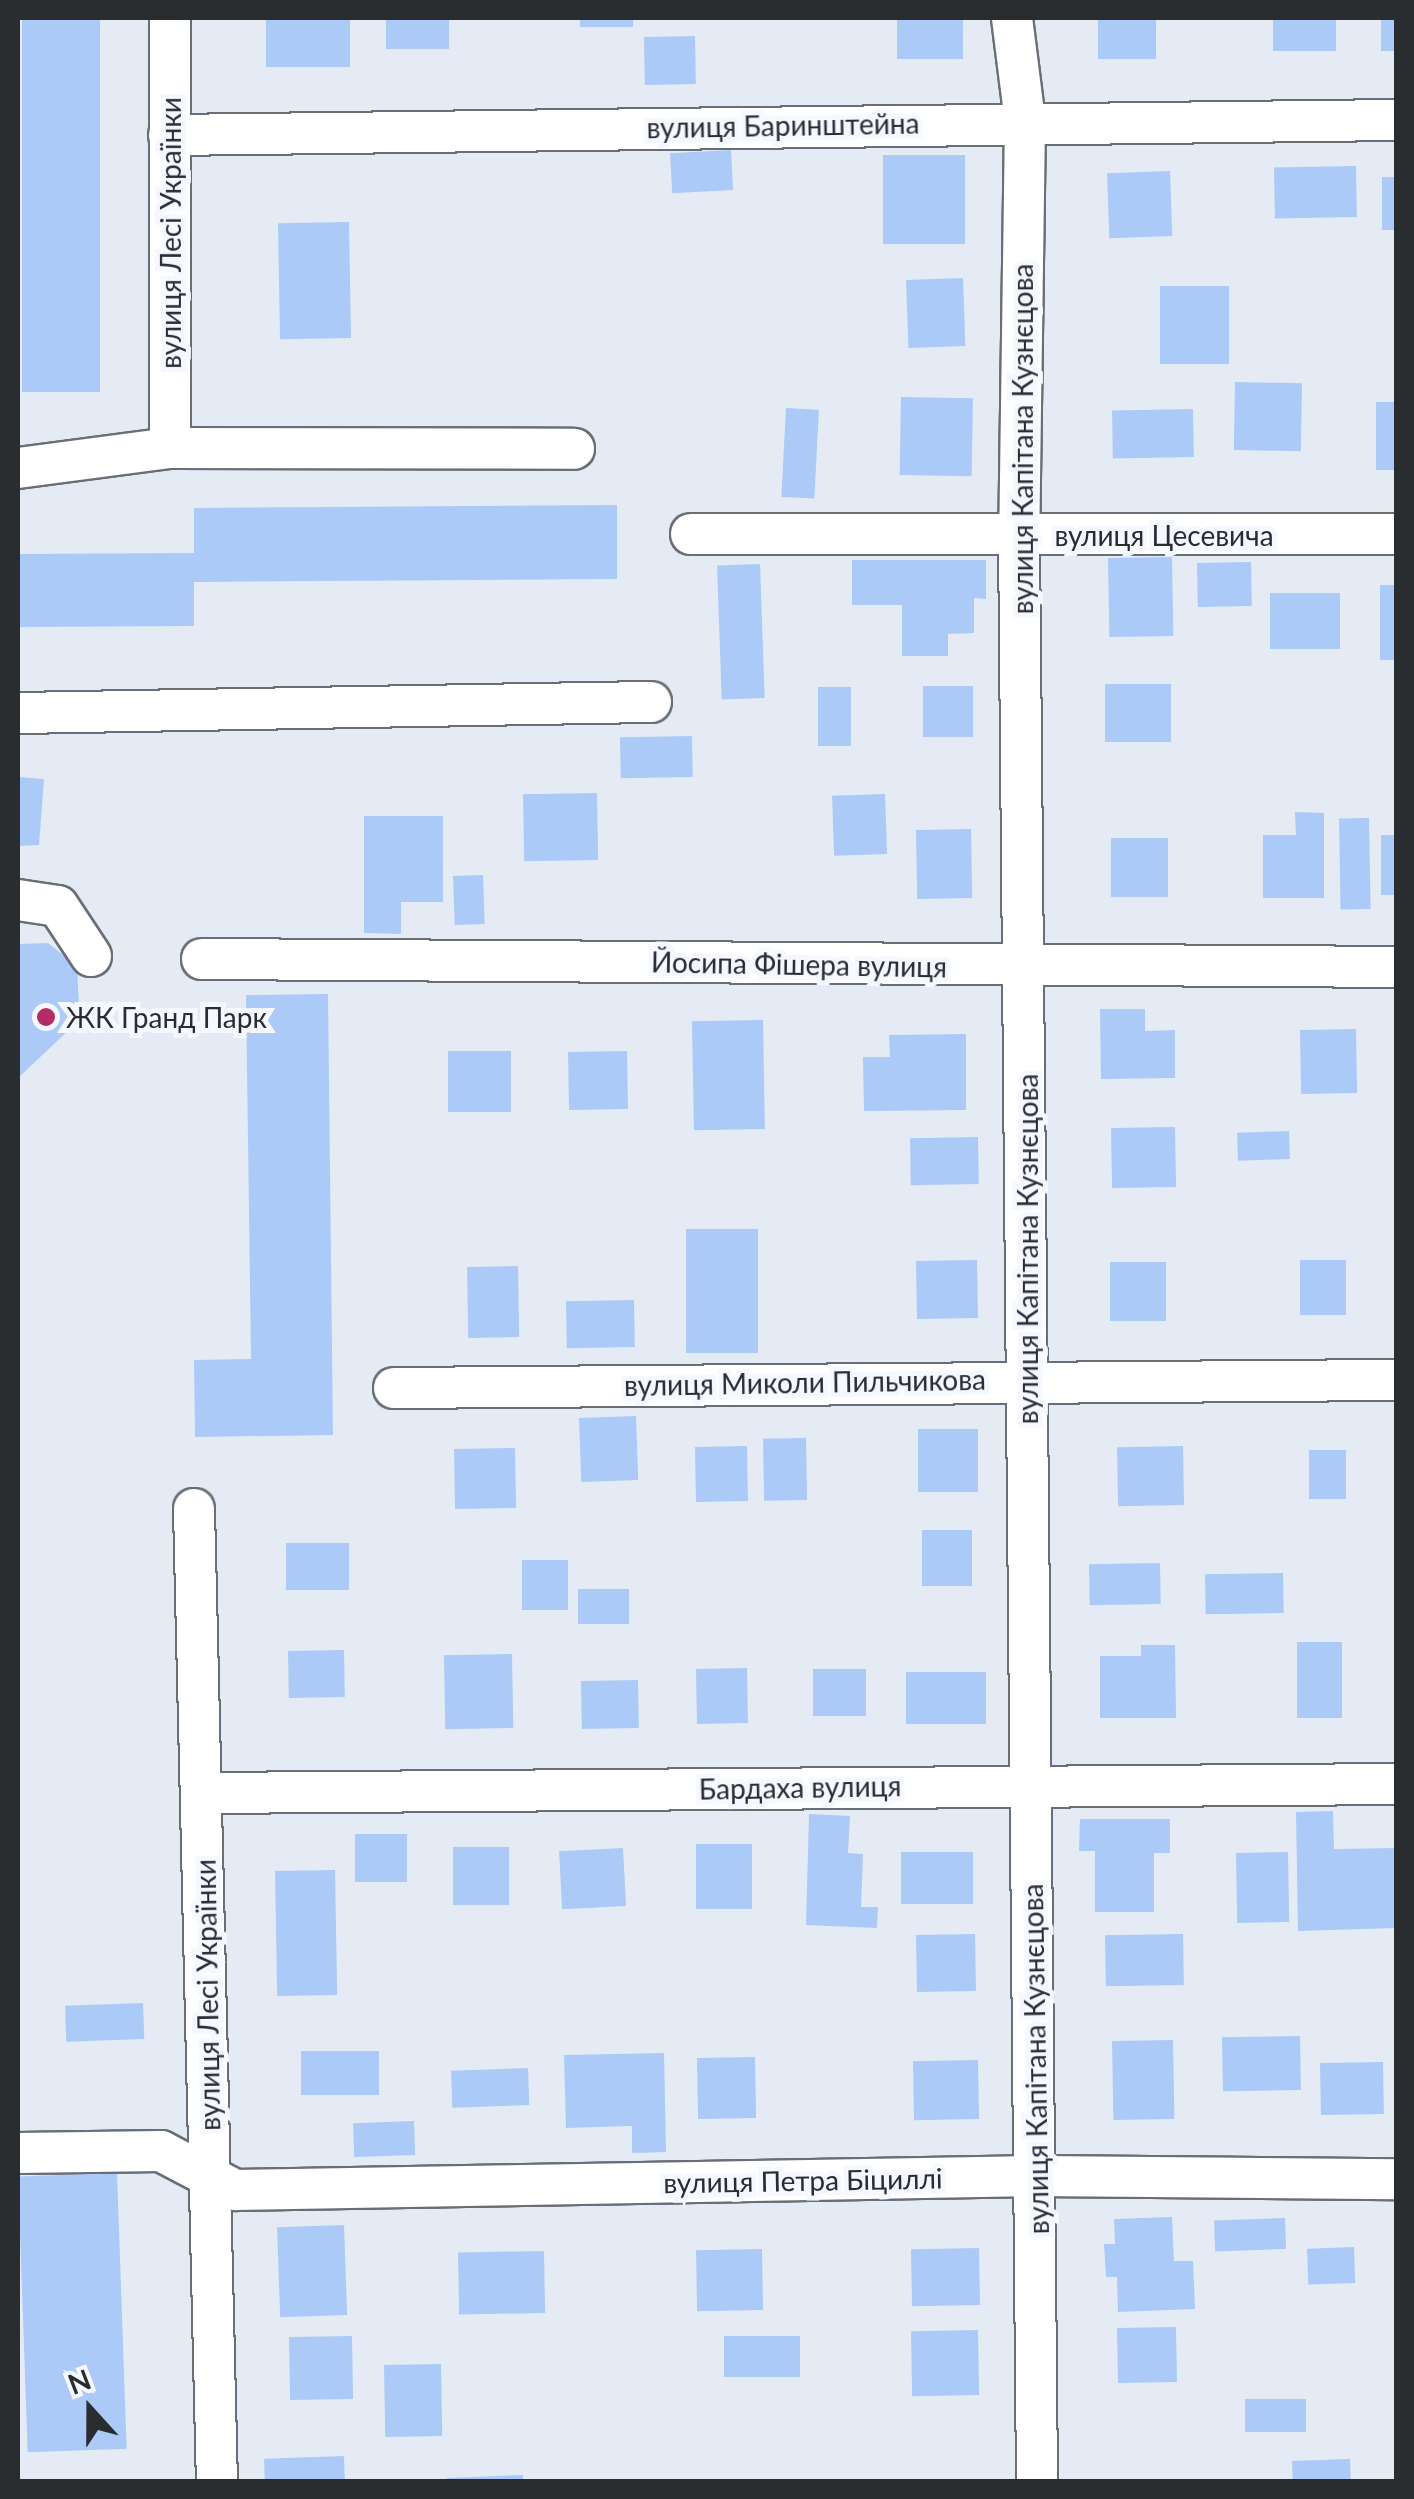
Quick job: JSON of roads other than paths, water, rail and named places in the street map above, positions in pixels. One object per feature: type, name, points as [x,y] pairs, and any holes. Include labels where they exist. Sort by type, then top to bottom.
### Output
[{"type":"street","name":"вулиця Лесі Українки","points":[[170,18],[170,448]]},
{"type":"street","name":"вулиця Капітана Кузнєцова","points":[[1012,18],[1025,122],[1019,536],[1027,967],[1026,1379],[1037,2176],[1036,2482]]},
{"type":"street","name":"вулиця Баринштейна","points":[[169,135],[1396,120]]},
{"type":"street","points":[[18,468],[170,448],[574,448]]},
{"type":"street","name":"вулиця Цесевича","points":[[692,534],[1396,534]]},
{"type":"street","points":[[18,714],[651,702]]},
{"type":"street","points":[[18,900],[58,906],[91,956]]},
{"type":"street","name":"Йосипа Фішера вулиця","points":[[202,959],[1396,967]]},
{"type":"street","name":"вулиця Миколи Пильчикова","points":[[394,1388],[1026,1379],[1396,1380]]},
{"type":"street","name":"вулиця Лесі Українки","points":[[194,1509],[217,2482]]},
{"type":"street","name":"Бардаха вулиця","points":[[203,1793],[1396,1784]]},
{"type":"street","name":"вулиця Петра Біциллі","points":[[18,2153],[160,2151],[235,2190],[1037,2176],[1396,2179]]},
{"type":"place","name":"ЖК Гранд Парк","points":[[46,1017]]}]
